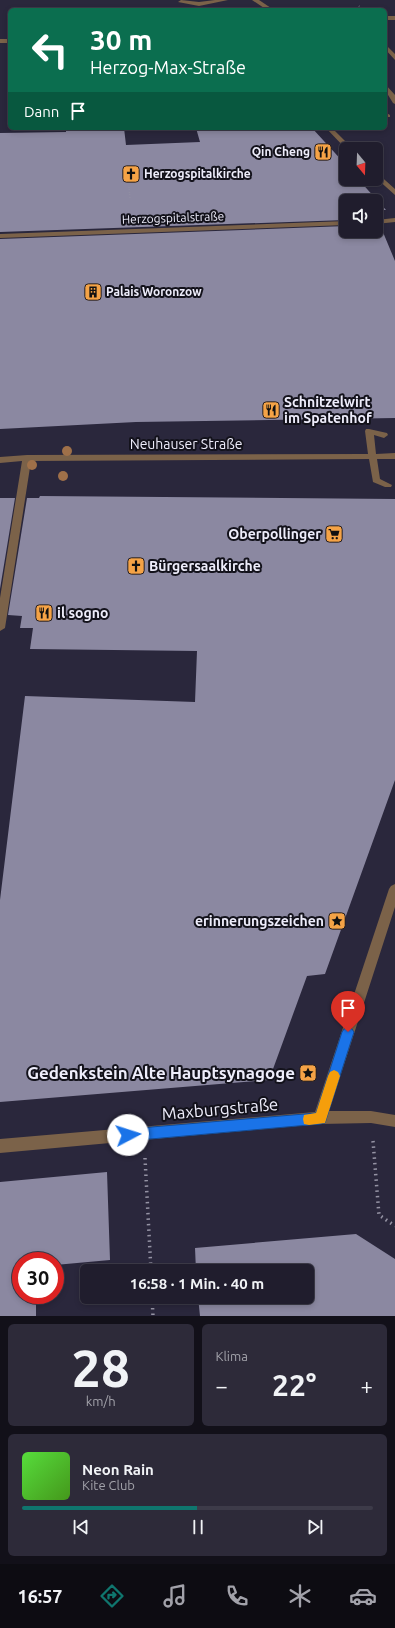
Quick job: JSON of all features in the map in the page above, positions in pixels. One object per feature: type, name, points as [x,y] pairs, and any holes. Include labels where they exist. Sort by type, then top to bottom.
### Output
[{"type":"street","points":[[180,1],[200,4],[225,0]]},
{"type":"street","points":[[255,0],[268,8]]},
{"type":"street","points":[[180,1],[189,8]]},
{"type":"street","points":[[387,48],[395,58]]},
{"type":"street","points":[[387,89],[394,99]]},
{"type":"street","points":[[331,130],[343,142]]},
{"type":"street","points":[[383,181],[395,193]]},
{"type":"street","points":[[383,221],[395,220]]},
{"type":"street","name":"Herzogspitalstraße","points":[[0,236],[339,223]]},
{"type":"street","points":[[383,432],[368,431],[376,480],[387,481]]},
{"type":"street","name":"Neuhauser Straße","points":[[0,460],[27,458],[395,456]]},
{"type":"street","points":[[0,628],[27,458]]},
{"type":"street","points":[[320,1118],[395,889]]},
{"type":"street","name":"Maxburgstraße","points":[[0,1146],[320,1118],[371,1117],[395,1121]]},
{"type":"path","points":[[130,187],[130,199]]},
{"type":"path","points":[[371,1117],[379,1215],[395,1226]]},
{"type":"path","points":[[144,1134],[151,1264]]},
{"type":"path","points":[[152,1304],[153,1316]]},
{"type":"building","points":[[66,130],[124,130],[126,145],[200,142],[197,130],[314,130],[339,157],[339,186],[364,186],[372,194],[339,194],[339,220],[0,232],[0,133],[66,132]]},
{"type":"building","points":[[339,226],[339,238],[383,238],[383,232],[395,261],[395,418],[136,422],[0,429],[0,239]]},
{"type":"building","points":[[40,496],[395,499],[395,780],[325,974],[307,976],[269,1080],[0,1102],[0,900],[25,696],[195,702],[197,651],[30,649],[33,628],[20,628],[22,616],[8,615],[27,498],[39,498]]},
{"type":"building","points":[[0,498],[15,498],[0,589]]},
{"type":"building","points":[[107,1172],[110,1260],[64,1264],[64,1252],[12,1252],[12,1304],[36,1304],[36,1316],[0,1316],[0,1182]]},
{"type":"building","points":[[356,1234],[395,1259],[395,1316],[200,1316],[199,1304],[314,1304],[314,1264],[196,1264],[195,1248]]},
{"type":"slow traffic","points":[[309,1119],[320,1118],[334,1076]]},
{"type":"place","name":"Qin Cheng","points":[[323,152]]},
{"type":"place","name":"Herzogspitalkirche","points":[[131,174]]},
{"type":"place","name":"Palais Woronzow","points":[[93,292]]},
{"type":"place","name":"Schnitzelwirt im Spatenhof","points":[[271,410]]},
{"type":"place","name":"Oberpollinger","points":[[334,534]]},
{"type":"place","name":"Bürgersaalkirche","points":[[136,566]]},
{"type":"place","name":"il sogno","points":[[44,613]]},
{"type":"place","name":"erinnerungszeichen","points":[[337,921]]},
{"type":"place","name":"Gedenkstein Alte Hauptsynagoge","points":[[308,1073]]},
{"type":"route","points":[[128,1135],[320,1118],[348,1032]]}]
